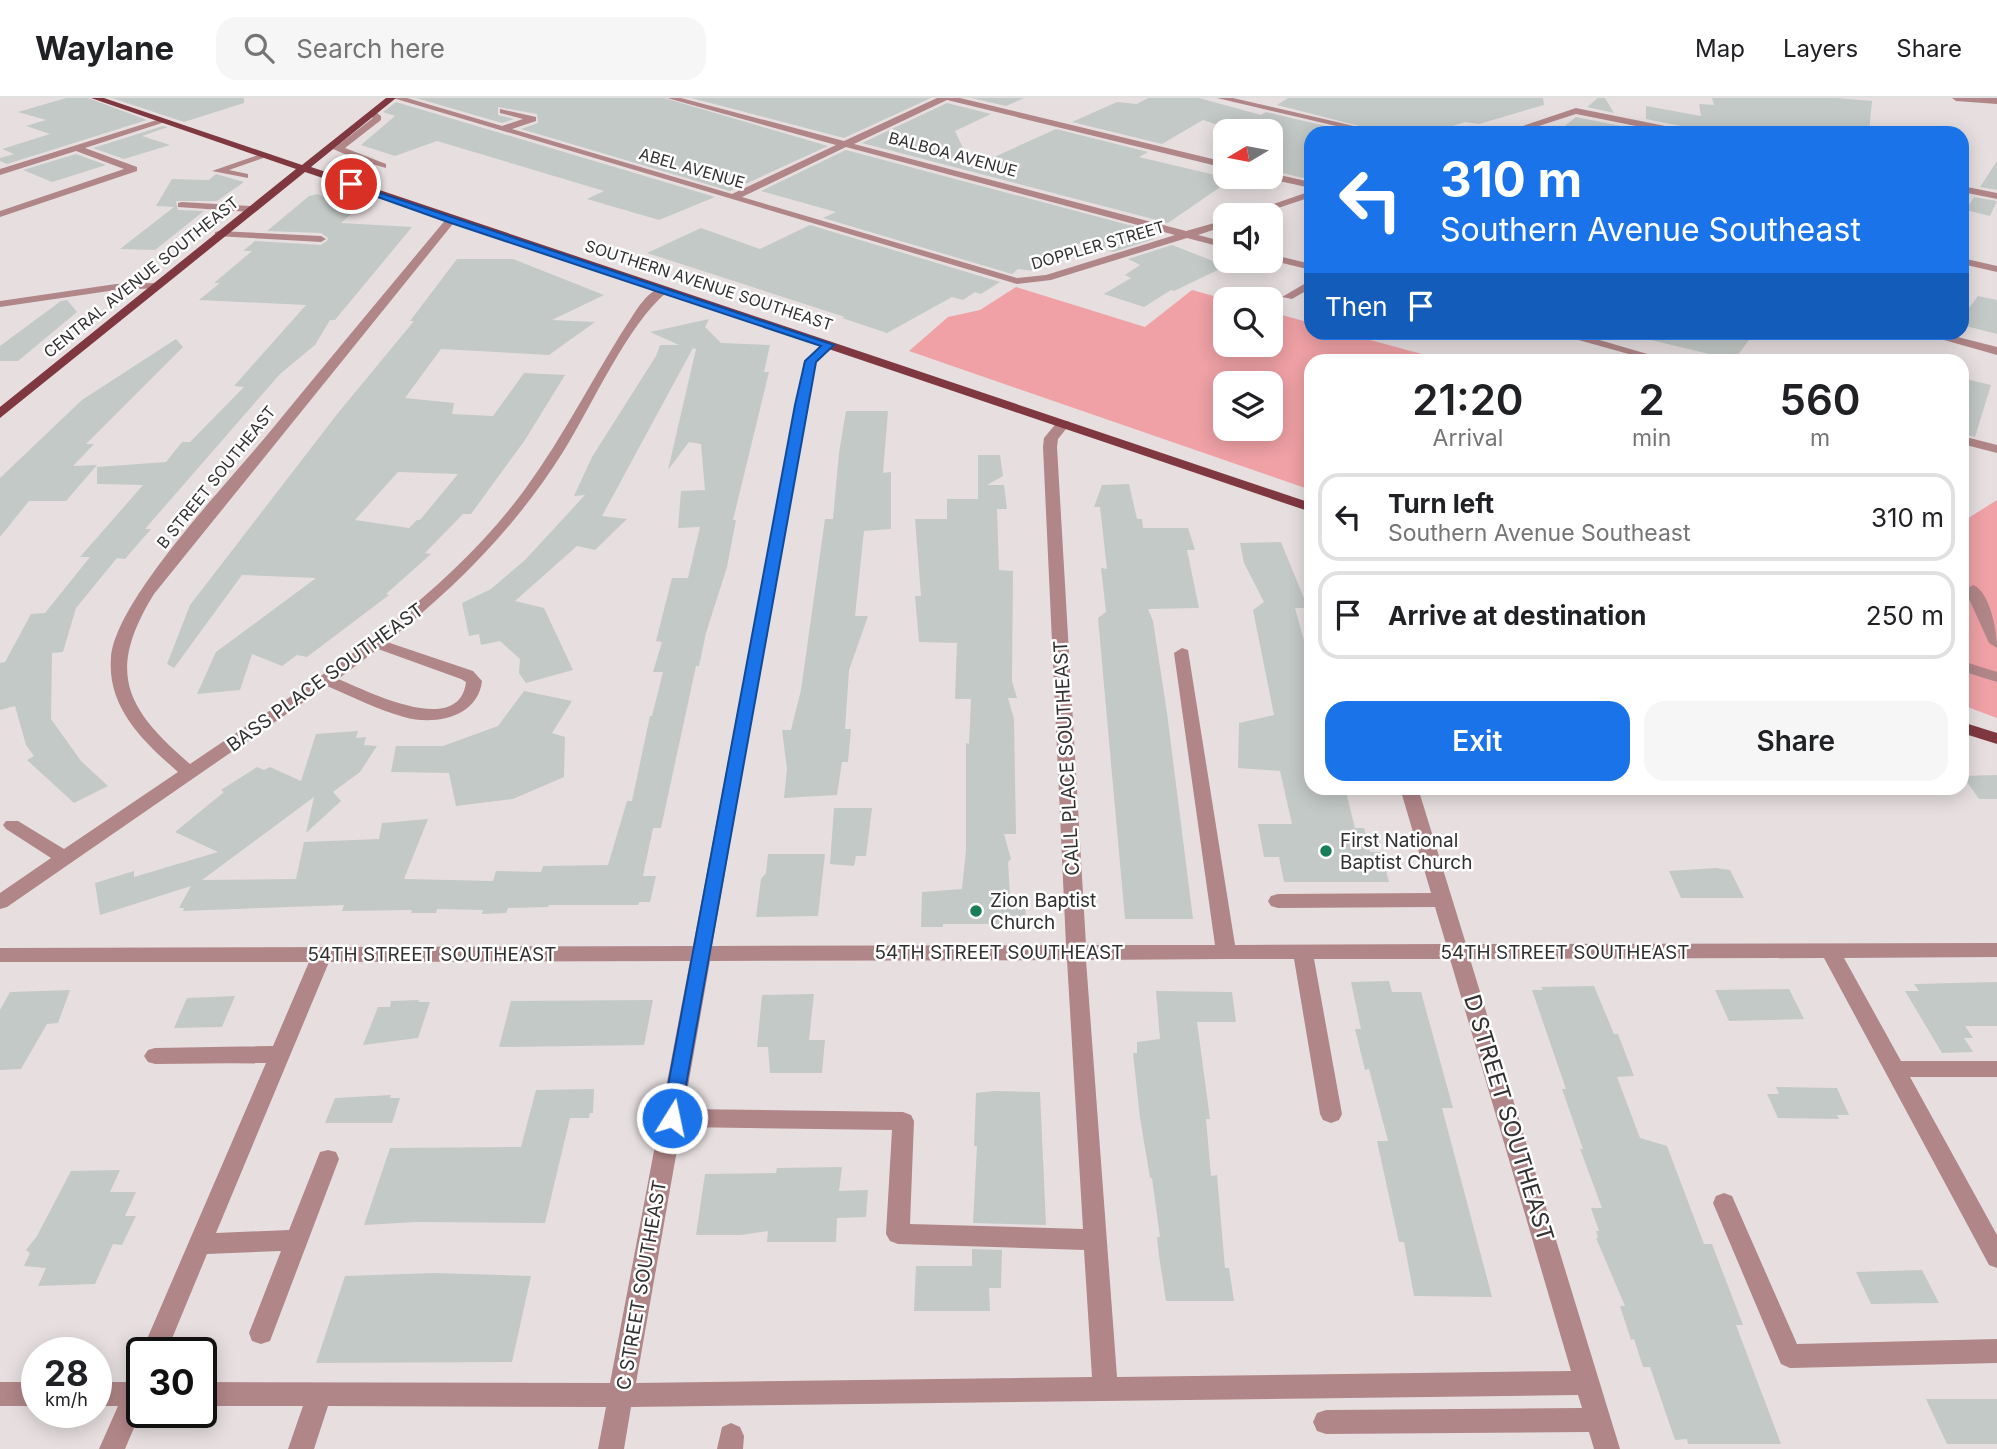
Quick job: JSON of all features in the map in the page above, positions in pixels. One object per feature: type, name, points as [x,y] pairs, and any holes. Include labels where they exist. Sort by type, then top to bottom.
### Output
[{"type":"main road","name":"SOUTHERN AVENUE SOUTHEAST","points":[[95,98],[1304,506]]},
{"type":"main road","name":"CENTRAL AVENUE SOUTHEAST","points":[[0,414],[250,209],[395,98]]},
{"type":"main road","points":[[1969,729],[1997,739]]},
{"type":"street","name":"ABEL AVENUE","points":[[395,98],[978,270]]},
{"type":"street","name":"BALBOA AVENUE","points":[[671,98],[1213,242]]},
{"type":"street","points":[[733,197],[947,98],[1213,161]]},
{"type":"street","points":[[1221,98],[1348,126]]},
{"type":"street","points":[[1573,98],[1576,111]]},
{"type":"street","points":[[1956,98],[1997,101]]},
{"type":"street","points":[[503,111],[533,119],[503,130]]},
{"type":"street","points":[[1529,126],[1576,111],[1650,126]]},
{"type":"street","points":[[373,113],[378,118],[338,149],[383,166]]},
{"type":"street","points":[[0,172],[163,121]]},
{"type":"street","points":[[0,214],[134,169],[75,148]]},
{"type":"street","points":[[244,176],[217,171],[267,155]]},
{"type":"street","points":[[325,175],[362,160]]},
{"type":"street","points":[[1283,179],[1304,183]]},
{"type":"street","points":[[1969,190],[1997,196]]},
{"type":"street","points":[[1283,203],[1304,196]]},
{"type":"street","points":[[181,205],[250,209]]},
{"type":"street","name":"B STREET SOUTHEAST","points":[[190,773],[141,726],[126,702],[118,678],[118,660],[127,625],[152,585],[177,553],[451,220]]},
{"type":"street","name":"DOPPLER STREET","points":[[978,270],[1017,281],[1040,280],[1213,227]]},
{"type":"street","points":[[219,234],[321,239]]},
{"type":"street","points":[[1283,260],[1304,265]]},
{"type":"street","points":[[1969,263],[1997,269]]},
{"type":"street","points":[[0,312],[6,303],[116,287],[155,286]]},
{"type":"street","points":[[1289,297],[1304,287]]},
{"type":"street","name":"BASS PLACE SOUTHEAST","points":[[0,902],[326,680],[377,644],[434,597],[512,515],[538,480],[646,304],[663,290]]},
{"type":"street","points":[[1586,340],[1639,354]]},
{"type":"street","points":[[1954,340],[1997,351]]},
{"type":"street","name":"C STREET SOUTHEAST","points":[[611,1449],[810,361],[829,345]]},
{"type":"street","name":"CALL PLACE SOUTHEAST","points":[[1063,424],[1051,438],[1049,447],[1076,951],[1105,1390]]},
{"type":"street","points":[[1969,442],[1997,449]]},
{"type":"street","points":[[1971,596],[1997,643]]},
{"type":"street","points":[[326,680],[421,716],[451,712],[463,705],[474,689],[474,681],[467,675],[377,644]]},
{"type":"street","points":[[1182,653],[1226,952]]},
{"type":"street","points":[[1969,668],[1997,677]]},
{"type":"street","name":"D STREET SOUTHEAST","points":[[1411,795],[1608,1449]]},
{"type":"street","points":[[12,825],[65,858]]},
{"type":"street","points":[[1278,901],[1444,900]]},
{"type":"street","points":[[1830,950],[1997,1258]]},
{"type":"street","name":"54TH STREET SOUTHEAST","points":[[0,955],[1997,950]]},
{"type":"street","points":[[1303,952],[1331,1114]]},
{"type":"street","points":[[160,1337],[323,955]]},
{"type":"street","points":[[155,1056],[280,1054]]},
{"type":"street","points":[[1895,1069],[1997,1069]]},
{"type":"street","points":[[672,1118],[903,1121],[898,1234],[1095,1240]]},
{"type":"street","points":[[261,1333],[328,1159]]},
{"type":"street","points":[[1724,1203],[1790,1356],[1997,1351]]},
{"type":"street","points":[[200,1244],[297,1240]]},
{"type":"street","points":[[217,1394],[621,1395],[1588,1383]]},
{"type":"street","points":[[0,1394],[21,1394]]},
{"type":"street","points":[[301,1449],[320,1394]]},
{"type":"street","points":[[112,1449],[126,1419]]},
{"type":"street","points":[[1326,1422],[1599,1420]]},
{"type":"shaded area","points":[[1016,287],[1145,327],[1192,290],[1213,296],[1213,357],[1283,357],[1283,315],[1304,321],[1304,340],[1370,340],[1422,354],[1304,354],[1304,488],[909,351],[948,317],[980,310]]},
{"type":"shaded area","points":[[1997,500],[1997,718],[1969,708],[1969,518]]},
{"type":"building","points":[[66,98],[88,98],[147,120],[7,164],[0,161],[0,158],[14,154],[2,149],[50,134],[26,126],[46,120],[18,112]]},
{"type":"building","points":[[112,98],[244,98],[244,103],[184,122]]},
{"type":"building","points":[[416,98],[664,98],[828,146],[730,191],[521,129],[538,123],[537,114],[498,107],[498,115],[514,119],[502,123]]},
{"type":"building","points":[[691,98],[931,98],[844,138]]},
{"type":"building","points":[[971,98],[1024,98],[1006,106]]},
{"type":"building","points":[[1148,98],[1199,98],[1261,115],[1266,112],[1325,126],[1304,126],[1303,178],[1283,173],[1283,119],[1213,119],[1213,123],[1203,120],[1162,144],[1072,122],[1117,102],[1137,104]]},
{"type":"building","points":[[1288,98],[1543,98],[1544,105],[1479,124],[1465,122],[1453,126],[1360,126],[1277,105]]},
{"type":"building","points":[[1598,98],[1605,98],[1614,113],[1587,107]]},
{"type":"building","points":[[1712,98],[1836,98],[1872,101],[1870,126],[1681,126],[1646,119],[1646,106],[1701,116],[1699,104],[1714,105]]},
{"type":"building","points":[[396,102],[715,197],[659,220],[587,199],[604,191],[437,141],[395,156],[361,145],[395,116],[383,112]]},
{"type":"building","points":[[947,103],[991,114],[955,131],[972,167],[1056,129],[1148,152],[1139,157],[1213,175],[1213,189],[1217,189],[1168,223],[862,143]]},
{"type":"building","points":[[1576,117],[1621,126],[1565,126]]},
{"type":"building","points":[[163,126],[168,127],[142,136],[170,145],[124,159],[93,148]]},
{"type":"building","points":[[846,150],[1155,232],[1149,237],[1154,239],[1113,252],[1087,239],[1035,271],[1018,269],[1012,274],[823,218],[836,212],[761,191]]},
{"type":"building","points":[[76,154],[106,165],[52,182],[23,170]]},
{"type":"building","points":[[1997,161],[1997,190],[1980,187]]},
{"type":"building","points":[[216,174],[244,182],[217,201],[176,201],[178,210],[204,211],[155,250],[120,249],[174,207],[156,206],[172,179],[209,180]]},
{"type":"building","points":[[317,194],[357,209],[341,223],[412,227],[335,320],[330,320],[315,345],[280,374],[145,529],[151,529],[125,559],[117,558],[76,608],[63,652],[52,653],[51,719],[81,761],[108,786],[74,803],[27,760],[34,756],[26,745],[15,706],[0,710],[0,663],[5,662],[31,614],[45,613],[90,557],[80,557],[143,485],[97,484],[97,467],[166,462],[182,442],[190,442],[244,387],[234,386],[306,305],[199,300],[220,283],[214,283],[252,251],[243,251],[255,241],[321,245],[327,241],[328,238],[321,233],[267,231],[309,196]]},
{"type":"building","points":[[1974,197],[1997,201],[1990,216],[1969,211]]},
{"type":"building","points":[[810,225],[1000,282],[981,294],[975,292],[963,300],[952,297],[887,333],[647,253],[701,228],[760,249]]},
{"type":"building","points":[[1172,245],[1213,261],[1213,272],[1171,290],[1144,307],[1104,294],[1131,278],[1125,275],[1140,265],[1128,259]]},
{"type":"building","points":[[457,259],[513,259],[604,295],[552,320],[595,322],[549,355],[441,349],[405,398],[454,403],[452,414],[493,416],[524,373],[565,375],[525,440],[471,514],[463,514],[425,553],[431,554],[386,594],[389,595],[307,657],[297,655],[282,666],[252,654],[240,690],[197,694],[216,652],[316,578],[242,575],[174,668],[167,664],[190,605],[338,413],[414,321],[410,321]],"holes":[[[398,472],[458,474],[420,520],[409,528],[355,520]]]},
{"type":"building","points":[[1978,296],[1997,300],[1997,334],[1969,327],[1969,308]]},
{"type":"building","points":[[67,300],[77,312],[18,361],[0,361],[0,346],[61,301]]},
{"type":"building","points":[[709,319],[705,327],[721,343],[770,345],[764,372],[769,372],[733,520],[736,520],[727,567],[706,633],[699,666],[696,666],[661,828],[653,828],[643,876],[656,876],[650,902],[639,902],[638,905],[549,905],[508,908],[506,913],[482,914],[483,910],[437,909],[436,913],[411,913],[412,910],[342,911],[344,905],[183,911],[184,908],[179,908],[191,886],[100,915],[95,883],[134,871],[134,877],[218,852],[175,832],[224,792],[221,790],[257,767],[264,770],[270,767],[301,781],[316,734],[358,731],[356,738],[366,737],[364,745],[377,746],[360,772],[333,792],[341,801],[306,833],[314,797],[202,880],[296,879],[304,842],[379,839],[382,823],[428,819],[404,879],[493,881],[496,871],[541,872],[543,866],[608,865],[627,801],[632,801],[650,716],[663,672],[653,672],[662,642],[656,641],[672,578],[688,578],[700,527],[678,528],[681,491],[705,490],[701,444],[689,442],[668,470],[696,349],[693,348],[602,516],[627,519],[595,550],[577,546],[515,601],[544,608],[573,670],[526,683],[519,673],[520,659],[500,641],[481,645],[479,634],[469,636],[462,603],[491,589],[525,560],[585,495],[574,496],[592,457],[656,356],[660,345],[679,345],[650,332]]},
{"type":"building","points":[[176,339],[183,347],[86,444],[94,444],[73,466],[97,465],[66,501],[29,501],[0,537],[0,478],[82,400]]},
{"type":"building","points":[[1651,340],[1749,340],[1738,354],[1709,354]]},
{"type":"building","points":[[1969,380],[1991,385],[1975,437],[1969,436]]},
{"type":"building","points":[[846,411],[888,411],[883,473],[891,472],[891,529],[864,531],[855,616],[868,616],[849,670],[845,729],[851,729],[848,762],[842,762],[837,795],[784,798],[787,769],[782,730],[791,730],[801,690],[825,519],[833,519]]},
{"type":"building","points":[[978,455],[1000,455],[1003,476],[987,485],[1004,485],[1007,509],[997,509],[999,570],[1013,571],[1012,681],[1017,698],[1008,698],[1014,719],[1016,834],[1004,834],[1011,859],[1008,862],[1010,895],[1025,895],[1026,924],[943,924],[943,927],[921,927],[922,892],[962,889],[966,850],[966,743],[969,744],[971,699],[955,699],[957,643],[919,642],[915,596],[921,596],[915,519],[947,519],[947,499],[978,499]]},
{"type":"building","points":[[1129,484],[1137,519],[1142,519],[1143,528],[1188,528],[1195,550],[1187,550],[1199,608],[1148,609],[1153,621],[1167,713],[1193,919],[1125,919],[1098,618],[1106,612],[1101,568],[1107,569],[1100,507],[1094,507],[1102,485]]},
{"type":"building","points":[[1281,542],[1304,598],[1304,608],[1295,608],[1304,641],[1304,795],[1347,795],[1355,828],[1364,828],[1370,852],[1381,852],[1389,882],[1284,882],[1279,857],[1264,857],[1258,824],[1292,824],[1280,771],[1238,768],[1239,723],[1274,715],[1253,610],[1264,602],[1244,563],[1240,543]]},
{"type":"building","points":[[524,691],[572,701],[552,733],[565,737],[564,777],[513,799],[456,806],[449,773],[391,772],[396,746],[443,746],[498,726]]},
{"type":"building","points":[[1997,775],[1997,799],[1979,799],[1969,785],[1969,776]]},
{"type":"building","points":[[834,808],[872,808],[866,856],[856,856],[854,866],[830,864]]},
{"type":"building","points":[[768,854],[825,854],[818,916],[756,917],[761,879],[766,873]]},
{"type":"building","points":[[1716,868],[1730,870],[1744,898],[1681,898],[1669,871]]},
{"type":"building","points":[[1389,981],[1392,992],[1421,992],[1453,1108],[1442,1108],[1492,1297],[1414,1296],[1404,1242],[1399,1242],[1377,1141],[1388,1141],[1369,1069],[1365,1070],[1355,1029],[1361,1029],[1351,982]]},
{"type":"building","points":[[1997,982],[1997,1026],[1965,1026],[1973,1038],[1964,1038],[1973,1052],[1942,1053],[1905,991],[1919,991],[1914,984]]},
{"type":"building","points":[[1594,986],[1614,1034],[1618,1034],[1634,1076],[1617,1077],[1640,1138],[1667,1146],[1704,1244],[1712,1244],[1743,1325],[1736,1325],[1781,1444],[1688,1444],[1687,1439],[1675,1440],[1650,1367],[1643,1367],[1634,1339],[1631,1340],[1620,1306],[1625,1306],[1596,1238],[1596,1231],[1599,1231],[1591,1208],[1602,1208],[1580,1149],[1583,1149],[1562,1089],[1566,1089],[1532,990],[1543,990],[1541,987]]},
{"type":"building","points":[[1789,989],[1804,1019],[1729,1021],[1715,990]]},
{"type":"building","points":[[70,990],[58,1023],[47,1024],[21,1069],[0,1070],[0,1010],[10,992]]},
{"type":"building","points":[[1156,991],[1232,992],[1236,1022],[1197,1022],[1210,1119],[1206,1119],[1211,1176],[1217,1175],[1225,1268],[1229,1268],[1234,1301],[1166,1301],[1157,1237],[1160,1237],[1140,1118],[1133,1053],[1137,1053],[1137,1042],[1160,1039]]},
{"type":"building","points":[[814,994],[809,1040],[825,1040],[822,1073],[770,1073],[768,1047],[757,1047],[762,995]]},
{"type":"building","points":[[235,996],[222,1027],[174,1028],[187,998]]},
{"type":"building","points":[[419,1000],[418,1002],[430,1002],[418,1038],[363,1045],[378,1007],[390,1007],[391,1001]]},
{"type":"building","points":[[653,1000],[644,1045],[499,1047],[511,1001]]},
{"type":"building","points":[[1776,1087],[1837,1088],[1849,1115],[1837,1115],[1839,1119],[1778,1118],[1767,1094],[1779,1094]]},
{"type":"building","points":[[594,1089],[593,1113],[590,1113],[589,1118],[570,1118],[545,1223],[417,1222],[364,1225],[390,1148],[521,1147],[536,1090]]},
{"type":"building","points":[[1040,1092],[1046,1225],[973,1223],[977,1146],[974,1146],[976,1093]]},
{"type":"building","points":[[391,1095],[390,1098],[400,1098],[392,1123],[325,1123],[335,1098]]},
{"type":"building","points":[[842,1167],[839,1191],[868,1190],[866,1217],[837,1218],[836,1242],[767,1242],[768,1231],[741,1235],[696,1235],[705,1174],[776,1173],[777,1168]]},
{"type":"building","points":[[120,1170],[110,1192],[136,1192],[125,1216],[136,1216],[122,1245],[113,1244],[95,1284],[38,1286],[46,1268],[24,1266],[30,1253],[26,1250],[37,1236],[71,1171]]},
{"type":"building","points":[[972,1249],[1002,1250],[1001,1288],[989,1288],[990,1311],[914,1311],[916,1266],[972,1266]]},
{"type":"building","points":[[1922,1270],[1939,1303],[1871,1304],[1856,1272]]},
{"type":"building","points":[[434,1273],[531,1276],[512,1362],[316,1363],[345,1276]]},
{"type":"building","points":[[1926,1399],[1997,1399],[1997,1444],[1947,1444]]},
{"type":"place","name":"First National Baptist Church","points":[[1326,851]]},
{"type":"place","name":"Zion Baptist Church","points":[[976,911]]},
{"type":"route","points":[[351,184],[451,220],[829,345],[810,361],[801,405],[672,1118]]}]
